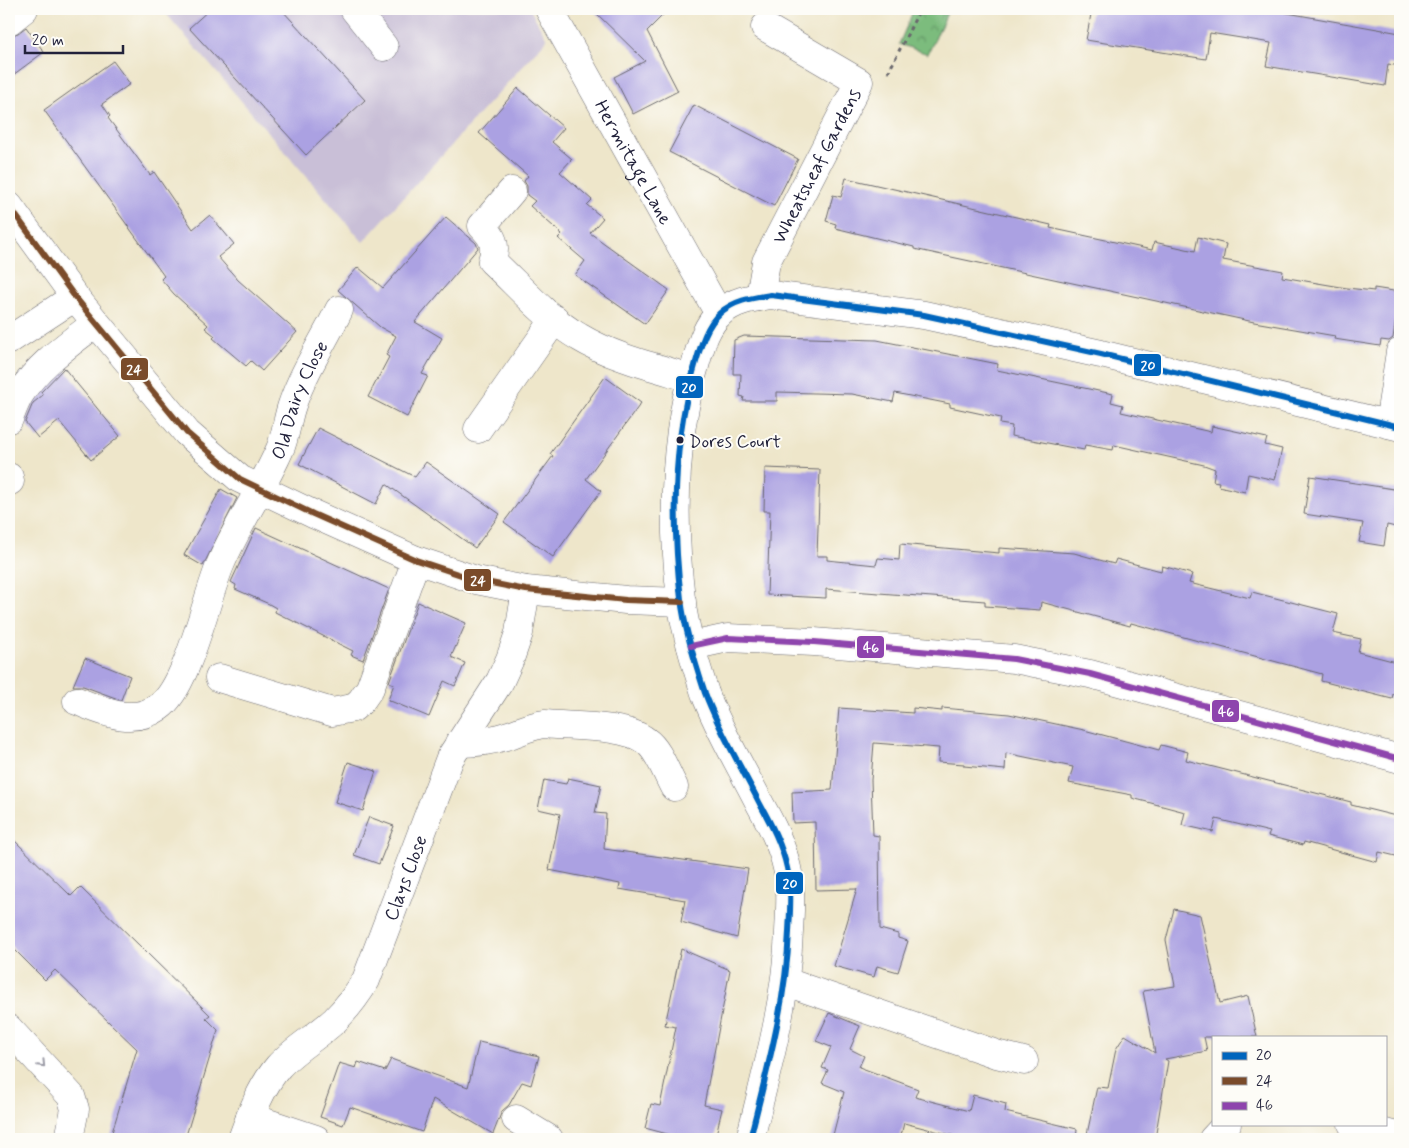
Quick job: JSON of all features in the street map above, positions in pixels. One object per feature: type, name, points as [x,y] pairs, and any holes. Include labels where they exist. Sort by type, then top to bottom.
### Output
[{"type":"street","points":[[9,21],[24,9]]},
{"type":"street","points":[[354,9],[384,47]]},
{"type":"street","name":"Hermitage Lane","points":[[549,9],[719,314]]},
{"type":"street","name":"Wheatsheaf Gardens","points":[[760,296],[766,262],[859,82],[765,27]]},
{"type":"street","points":[[512,191],[482,226],[492,236],[495,252],[492,261],[546,311],[579,338],[691,378]]},
{"type":"street","points":[[9,206],[75,297],[187,433],[240,479],[416,560],[476,580],[526,590],[626,600],[682,602]]},
{"type":"street","points":[[750,1139],[786,982],[791,900],[787,867],[775,832],[706,694],[691,646],[682,602],[676,542],[678,463],[682,422],[691,378],[701,344],[710,326],[719,314],[736,303],[760,296],[782,296],[924,315],[1101,354],[1394,426],[1400,352]]},
{"type":"street","points":[[9,340],[75,297]]},
{"type":"street","name":"Old Dairy Close","points":[[77,700],[116,716],[127,717],[138,716],[154,709],[168,697],[188,659],[221,563],[281,447],[292,404],[340,310]]},
{"type":"street","points":[[478,429],[546,311]]},
{"type":"street","points":[[9,420],[19,395],[36,374],[59,352],[96,323]]},
{"type":"street","points":[[219,678],[332,712],[353,708],[361,702],[370,688],[416,560]]},
{"type":"street","name":"Clays Close","points":[[246,1128],[268,1080],[280,1065],[334,1020],[354,999],[366,980],[450,758],[500,681],[510,659],[519,633],[526,590]]},
{"type":"street","points":[[691,646],[728,638],[1014,659],[1090,674],[1400,759]]},
{"type":"street","points":[[459,743],[493,740],[534,725],[544,724],[624,731],[642,738],[652,747],[674,787]]},
{"type":"street","points":[[786,982],[996,1054],[1024,1061]]},
{"type":"street","points":[[9,1029],[71,1096],[75,1109],[69,1139]]},
{"type":"street","points":[[516,1119],[549,1139]]},
{"type":"street","points":[[1213,1139],[1225,1126]]},
{"type":"street","points":[[1359,1126],[1400,1137]]},
{"type":"street","points":[[246,1128],[316,1139]]},
{"type":"shaded area","points":[[162,9],[530,9],[547,39],[363,242]]},
{"type":"green space","points":[[914,9],[949,9],[928,54],[899,44]]},
{"type":"building","points":[[210,9],[281,9],[365,100],[306,155],[189,28]]},
{"type":"building","points":[[592,9],[669,9],[647,31],[678,91],[633,114],[614,77],[645,61]]},
{"type":"building","points":[[1092,9],[1277,9],[1276,11],[1400,33],[1400,66],[1388,64],[1385,86],[1266,66],[1271,43],[1210,33],[1206,59],[1086,40]]},
{"type":"building","points":[[26,27],[44,52],[9,78],[9,36],[18,33]]},
{"type":"building","points":[[113,61],[130,84],[102,104],[110,116],[108,118],[150,175],[154,172],[193,229],[210,215],[234,244],[218,257],[238,280],[297,332],[262,371],[251,361],[246,366],[213,338],[215,336],[205,328],[208,325],[174,294],[161,279],[164,276],[44,110]]},
{"type":"building","points":[[518,88],[564,128],[552,142],[572,159],[560,172],[592,200],[587,205],[603,218],[590,233],[669,290],[645,324],[575,275],[585,261],[558,238],[562,234],[530,206],[535,201],[527,195],[527,186],[524,181],[528,176],[479,133]]},
{"type":"building","points":[[694,105],[798,159],[774,206],[669,152]]},
{"type":"building","points":[[846,178],[1051,225],[1050,228],[1152,250],[1154,242],[1195,251],[1198,237],[1226,244],[1223,260],[1283,271],[1282,277],[1347,288],[1374,291],[1374,288],[1400,292],[1393,338],[1389,341],[1381,340],[1380,346],[1334,339],[1335,336],[1254,322],[914,249],[914,247],[835,228],[836,224],[826,221],[833,195],[841,197]]},
{"type":"building","points":[[446,217],[476,243],[478,248],[415,322],[442,338],[422,374],[428,376],[407,417],[368,397],[389,357],[386,355],[396,336],[380,327],[338,290],[358,267],[383,288]]},
{"type":"building","points":[[744,336],[877,340],[998,364],[997,370],[1113,394],[1111,402],[1123,405],[1121,412],[1211,432],[1212,426],[1267,438],[1265,445],[1282,449],[1275,480],[1248,474],[1245,492],[1218,486],[1219,482],[1213,481],[1215,469],[1204,465],[1114,445],[1113,450],[1085,445],[1084,450],[1011,436],[1012,426],[1000,424],[1001,418],[950,407],[950,404],[895,393],[893,402],[852,394],[777,392],[777,401],[743,401],[744,397],[740,396],[741,374],[733,374],[734,340]]},
{"type":"building","points":[[64,368],[120,436],[91,460],[59,421],[38,438],[25,422],[33,403],[43,395],[41,392]]},
{"type":"building","points":[[605,377],[641,403],[586,479],[601,491],[553,557],[504,522],[553,456],[550,454]]},
{"type":"building","points":[[318,428],[415,477],[426,462],[500,514],[475,548],[386,484],[376,504],[299,464]]},
{"type":"building","points":[[765,468],[820,470],[817,556],[827,556],[827,560],[876,565],[878,558],[899,560],[900,544],[999,553],[999,548],[1074,553],[1114,564],[1116,559],[1161,571],[1162,566],[1192,574],[1189,583],[1250,598],[1252,592],[1338,614],[1333,633],[1361,639],[1358,652],[1400,663],[1400,696],[1393,694],[1392,699],[1321,681],[1322,674],[1131,623],[1130,626],[1041,602],[1040,610],[985,606],[985,601],[826,589],[826,598],[767,595],[770,511],[764,511]]},
{"type":"building","points":[[1310,476],[1400,490],[1400,528],[1387,525],[1384,546],[1359,542],[1363,523],[1304,514]]},
{"type":"building","points":[[221,489],[237,498],[203,566],[184,555]]},
{"type":"building","points":[[256,528],[389,589],[363,660],[351,655],[353,651],[275,612],[276,608],[269,604],[235,589],[236,585],[231,582]]},
{"type":"building","points":[[418,602],[466,623],[451,657],[465,663],[455,686],[444,681],[429,717],[388,700],[394,684],[389,682]]},
{"type":"building","points":[[85,658],[130,676],[121,700],[83,686],[73,686]]},
{"type":"building","points":[[839,708],[913,713],[913,708],[942,711],[942,708],[1009,714],[1084,730],[1159,750],[1161,745],[1188,752],[1186,760],[1351,802],[1351,805],[1400,817],[1400,857],[1379,852],[1377,862],[1304,842],[1303,845],[1268,836],[1270,832],[1216,819],[1213,832],[1182,825],[1185,812],[1132,798],[1132,795],[1069,783],[1073,767],[1006,753],[1005,770],[964,766],[964,764],[938,762],[939,748],[874,743],[871,780],[873,835],[879,836],[880,929],[898,934],[898,938],[908,941],[898,972],[877,966],[874,977],[834,966],[857,889],[816,890],[815,822],[793,823],[792,792],[832,790]]},
{"type":"building","points":[[348,762],[376,771],[363,811],[335,802]]},
{"type":"building","points":[[568,778],[601,785],[595,813],[606,814],[604,849],[748,869],[737,938],[681,922],[685,900],[619,889],[620,884],[549,870],[560,814],[538,809],[544,780],[566,784]]},
{"type":"building","points":[[369,817],[394,826],[379,864],[354,855]]},
{"type":"building","points":[[9,835],[71,896],[80,887],[210,1015],[206,1018],[218,1030],[185,1139],[110,1139],[137,1049],[55,970],[45,980],[9,944]]},
{"type":"building","points":[[1174,909],[1200,915],[1220,1003],[1248,996],[1257,1036],[1204,1037],[1207,1051],[1165,1059],[1168,1061],[1155,1139],[1086,1139],[1097,1087],[1108,1088],[1116,1049],[1125,1035],[1155,1053],[1143,991],[1175,986],[1166,940]]},
{"type":"building","points":[[681,949],[730,970],[704,1105],[722,1109],[715,1139],[670,1139],[671,1135],[645,1128],[651,1104],[660,1106],[676,1027],[665,1025]]},
{"type":"building","points":[[829,1013],[860,1026],[850,1049],[864,1056],[859,1067],[918,1089],[915,1097],[969,1111],[973,1095],[1006,1104],[1005,1112],[1077,1129],[1076,1139],[967,1139],[904,1123],[900,1139],[832,1139],[844,1092],[822,1083],[828,1070],[822,1068],[831,1047],[816,1041]]},
{"type":"building","points":[[479,1042],[539,1056],[531,1085],[522,1082],[509,1105],[502,1111],[493,1134],[433,1099],[422,1132],[350,1107],[343,1125],[320,1117],[339,1063],[356,1068],[358,1062],[385,1071],[391,1059],[468,1087]]},
{"type":"transit line","name":"24","points":[[9,206],[75,297],[187,433],[240,479],[416,560],[476,580],[526,590],[626,600],[682,602]]},
{"type":"transit line","name":"20","points":[[750,1139],[780,1011],[787,958],[790,892],[785,859],[776,835],[724,735],[705,693],[694,659],[681,599],[676,540],[676,480],[679,450],[688,391],[700,349],[715,318],[738,302],[771,295],[924,315],[1101,354],[1400,427]]},
{"type":"transit line","name":"46","points":[[691,646],[728,638],[814,642],[1014,659],[1090,674],[1400,759]]},
{"type":"place","name":"Dores Court","points":[[680,440]]}]
